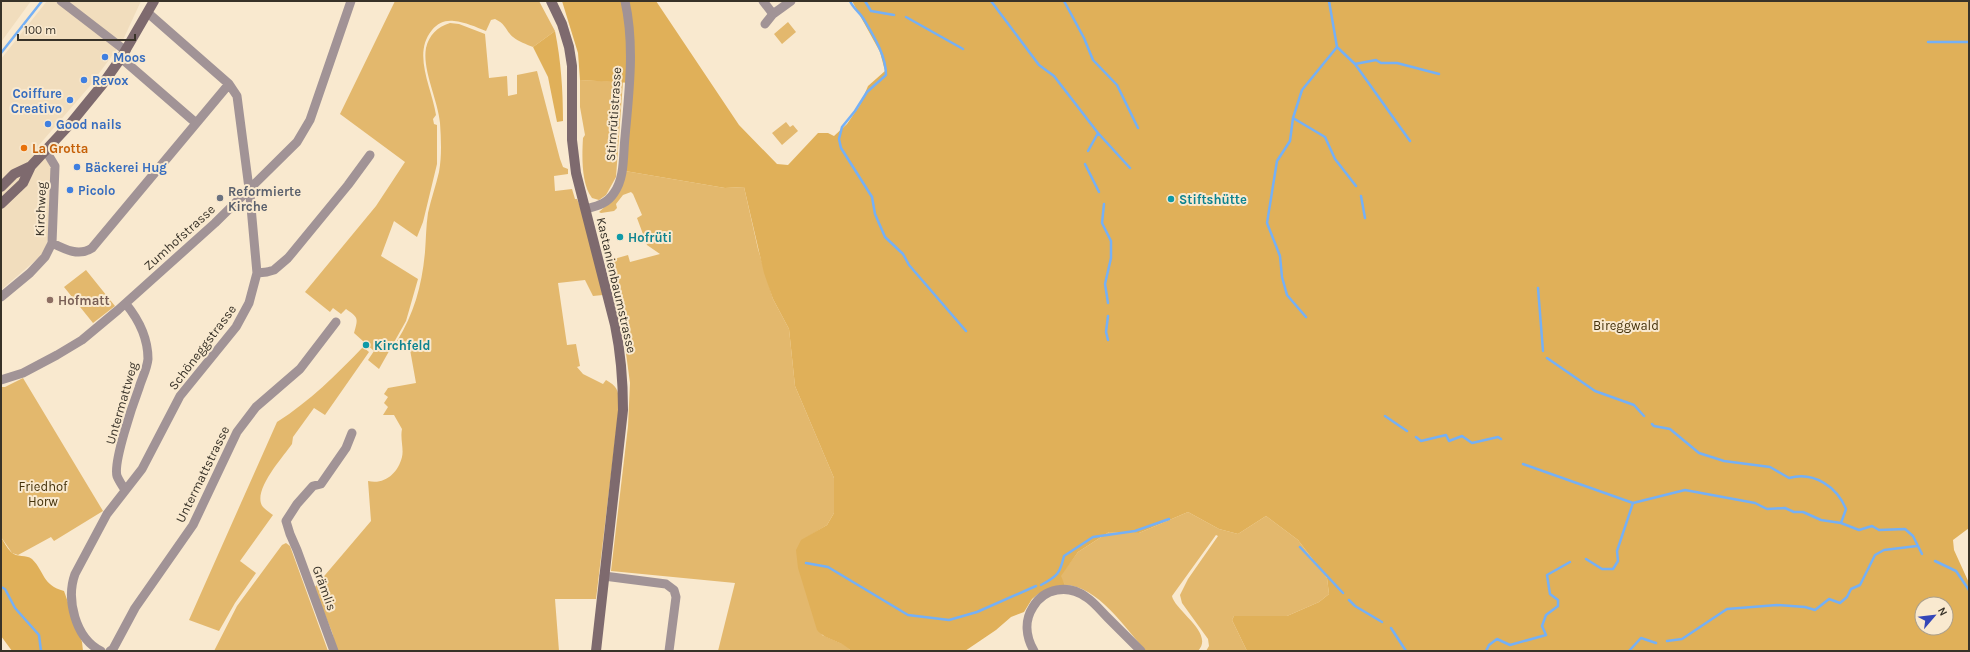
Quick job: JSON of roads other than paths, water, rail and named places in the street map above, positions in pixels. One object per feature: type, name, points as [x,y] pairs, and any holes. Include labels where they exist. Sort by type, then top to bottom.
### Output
[{"type":"street","points":[[61,1],[124,55],[196,123]]},
{"type":"street","points":[[1,204],[23,183],[31,166],[46,151],[98,90],[124,55],[154,1]]},
{"type":"street","name":"Zumhofstrasse","points":[[1,380],[23,373],[82,340],[126,304],[215,223],[297,142],[310,120],[351,1]]},
{"type":"street","name":"Kastanienbaumstrasse","points":[[551,1],[562,24],[572,66],[573,150],[586,209],[616,325],[621,350],[624,378],[623,410],[596,651]]},
{"type":"street","name":"Stirnrütistrasse","points":[[586,209],[601,205],[608,201],[615,193],[622,174],[630,83],[630,51],[624,1]]},
{"type":"street","points":[[763,1],[773,14]]},
{"type":"street","points":[[765,24],[773,14],[791,1]]},
{"type":"street","name":"Schöneggstrasse","points":[[101,651],[88,640],[77,623],[71,601],[72,582],[107,514],[142,469],[180,396],[236,327],[246,311],[257,273],[239,101],[234,90],[228,84],[148,13]]},
{"type":"street","points":[[52,243],[73,252],[83,253],[90,250],[228,84]]},
{"type":"street","name":"Kirchweg","points":[[1,297],[30,273],[45,258],[52,243],[55,166],[46,151]]},
{"type":"street","points":[[257,273],[274,270],[288,258],[348,185],[370,155]]},
{"type":"street","points":[[1,187],[14,174],[31,166]]},
{"type":"street","name":"Untermattweg","points":[[125,490],[117,476],[117,465],[130,414],[148,360],[143,330],[126,304]]},
{"type":"street","name":"Untermattstrasse","points":[[110,651],[113,649],[135,608],[193,525],[236,432],[256,407],[300,369],[336,322]]},
{"type":"street","name":"Grämlis","points":[[334,651],[286,521],[297,504],[313,486],[321,484],[346,448],[352,434]]},
{"type":"street","points":[[604,576],[666,584],[674,590],[676,597],[669,651]]},
{"type":"street","points":[[1034,651],[1026,631],[1030,613],[1044,594],[1061,589],[1071,590],[1087,597],[1141,651]]},
{"type":"waterway","points":[[1,53],[42,1]]},
{"type":"waterway","points":[[850,1],[863,18],[878,45],[884,60],[886,75],[867,92],[855,111],[842,127],[839,139],[841,148],[872,197],[875,214],[885,237],[903,254],[909,265],[966,331]]},
{"type":"waterway","points":[[865,1],[871,11],[894,15]]},
{"type":"waterway","points":[[991,1],[1039,65],[1054,76],[1098,133],[1130,168]]},
{"type":"waterway","points":[[1064,1],[1084,38],[1093,60],[1117,85],[1138,128]]},
{"type":"waterway","points":[[1306,317],[1287,295],[1282,277],[1280,256],[1267,223],[1277,161],[1290,141],[1293,118],[1302,90],[1337,47],[1329,1]]},
{"type":"waterway","points":[[906,17],[963,49]]},
{"type":"waterway","points":[[1928,42],[1969,42]]},
{"type":"waterway","points":[[1337,47],[1355,64],[1410,141]]},
{"type":"waterway","points":[[1355,64],[1376,60],[1381,63],[1397,63],[1439,74]]},
{"type":"waterway","points":[[1293,118],[1325,137],[1335,159],[1356,186]]},
{"type":"waterway","points":[[1088,151],[1098,133]]},
{"type":"waterway","points":[[1085,164],[1099,192]]},
{"type":"waterway","points":[[1361,196],[1365,218]]},
{"type":"waterway","points":[[1104,204],[1102,223],[1111,241],[1111,258],[1105,284],[1108,303]]},
{"type":"waterway","points":[[1538,288],[1543,351]]},
{"type":"waterway","points":[[1108,316],[1106,332],[1108,340]]},
{"type":"waterway","points":[[1547,358],[1595,391],[1634,405],[1644,416]]},
{"type":"waterway","points":[[1385,416],[1407,431]]},
{"type":"waterway","points":[[1652,424],[1654,426],[1670,429],[1699,453],[1724,461],[1770,467],[1789,478],[1798,476],[1807,477],[1824,483],[1837,494],[1846,509],[1841,523]]},
{"type":"waterway","points":[[1416,437],[1421,441],[1446,435],[1449,441],[1462,436],[1472,443],[1498,437],[1501,439]]},
{"type":"waterway","points":[[1523,464],[1633,503],[1685,490],[1755,503],[1767,509],[1785,508],[1794,512],[1803,512],[1821,520],[1841,523],[1859,530],[1872,526],[1879,530],[1905,529],[1913,536],[1922,554]]},
{"type":"waterway","points":[[1586,559],[1602,569],[1613,569],[1618,561],[1617,551],[1633,503]]},
{"type":"waterway","points":[[1041,585],[1057,574],[1064,556],[1093,537],[1135,531],[1169,519]]},
{"type":"waterway","points":[[1667,641],[1682,639],[1727,609],[1777,605],[1805,607],[1815,610],[1829,599],[1840,603],[1847,597],[1851,589],[1860,585],[1875,555],[1884,550],[1917,546]]},
{"type":"waterway","points":[[1300,547],[1343,593]]},
{"type":"waterway","points":[[1935,561],[1956,571],[1969,590]]},
{"type":"waterway","points":[[1486,651],[1489,645],[1497,639],[1510,645],[1546,635],[1542,626],[1546,615],[1558,606],[1558,600],[1550,594],[1547,575],[1570,562]]},
{"type":"waterway","points":[[806,563],[828,567],[908,615],[949,620],[977,612],[1036,586]]},
{"type":"waterway","points":[[1,587],[5,589],[15,608],[39,635],[41,651]]},
{"type":"waterway","points":[[1349,600],[1355,606],[1382,622]]},
{"type":"waterway","points":[[1391,628],[1406,651]]},
{"type":"waterway","points":[[1629,651],[1641,638],[1656,643]]},
{"type":"place","name":"Moos","points":[[105,57]]},
{"type":"place","name":"Revox","points":[[84,80]]},
{"type":"place","name":"Coiffure Creativo","points":[[70,100]]},
{"type":"place","name":"Good nails","points":[[48,124]]},
{"type":"place","name":"La Grotta","points":[[24,148]]},
{"type":"place","name":"Bäckerei Hug","points":[[77,167]]},
{"type":"place","name":"Picolo","points":[[70,190]]},
{"type":"place","name":"Reformierte Kirche","points":[[220,198]]},
{"type":"place","name":"Stiftshütte","points":[[1171,199]]},
{"type":"place","name":"Hofrüti","points":[[620,237]]},
{"type":"place","name":"Hofmatt","points":[[50,300]]},
{"type":"place","name":"Kirchfeld","points":[[366,345]]},
{"type":"park label","name":"Bireggwald","points":[[1626,325]]},
{"type":"park label","name":"Friedhof Horw","points":[[43,494]]}]
